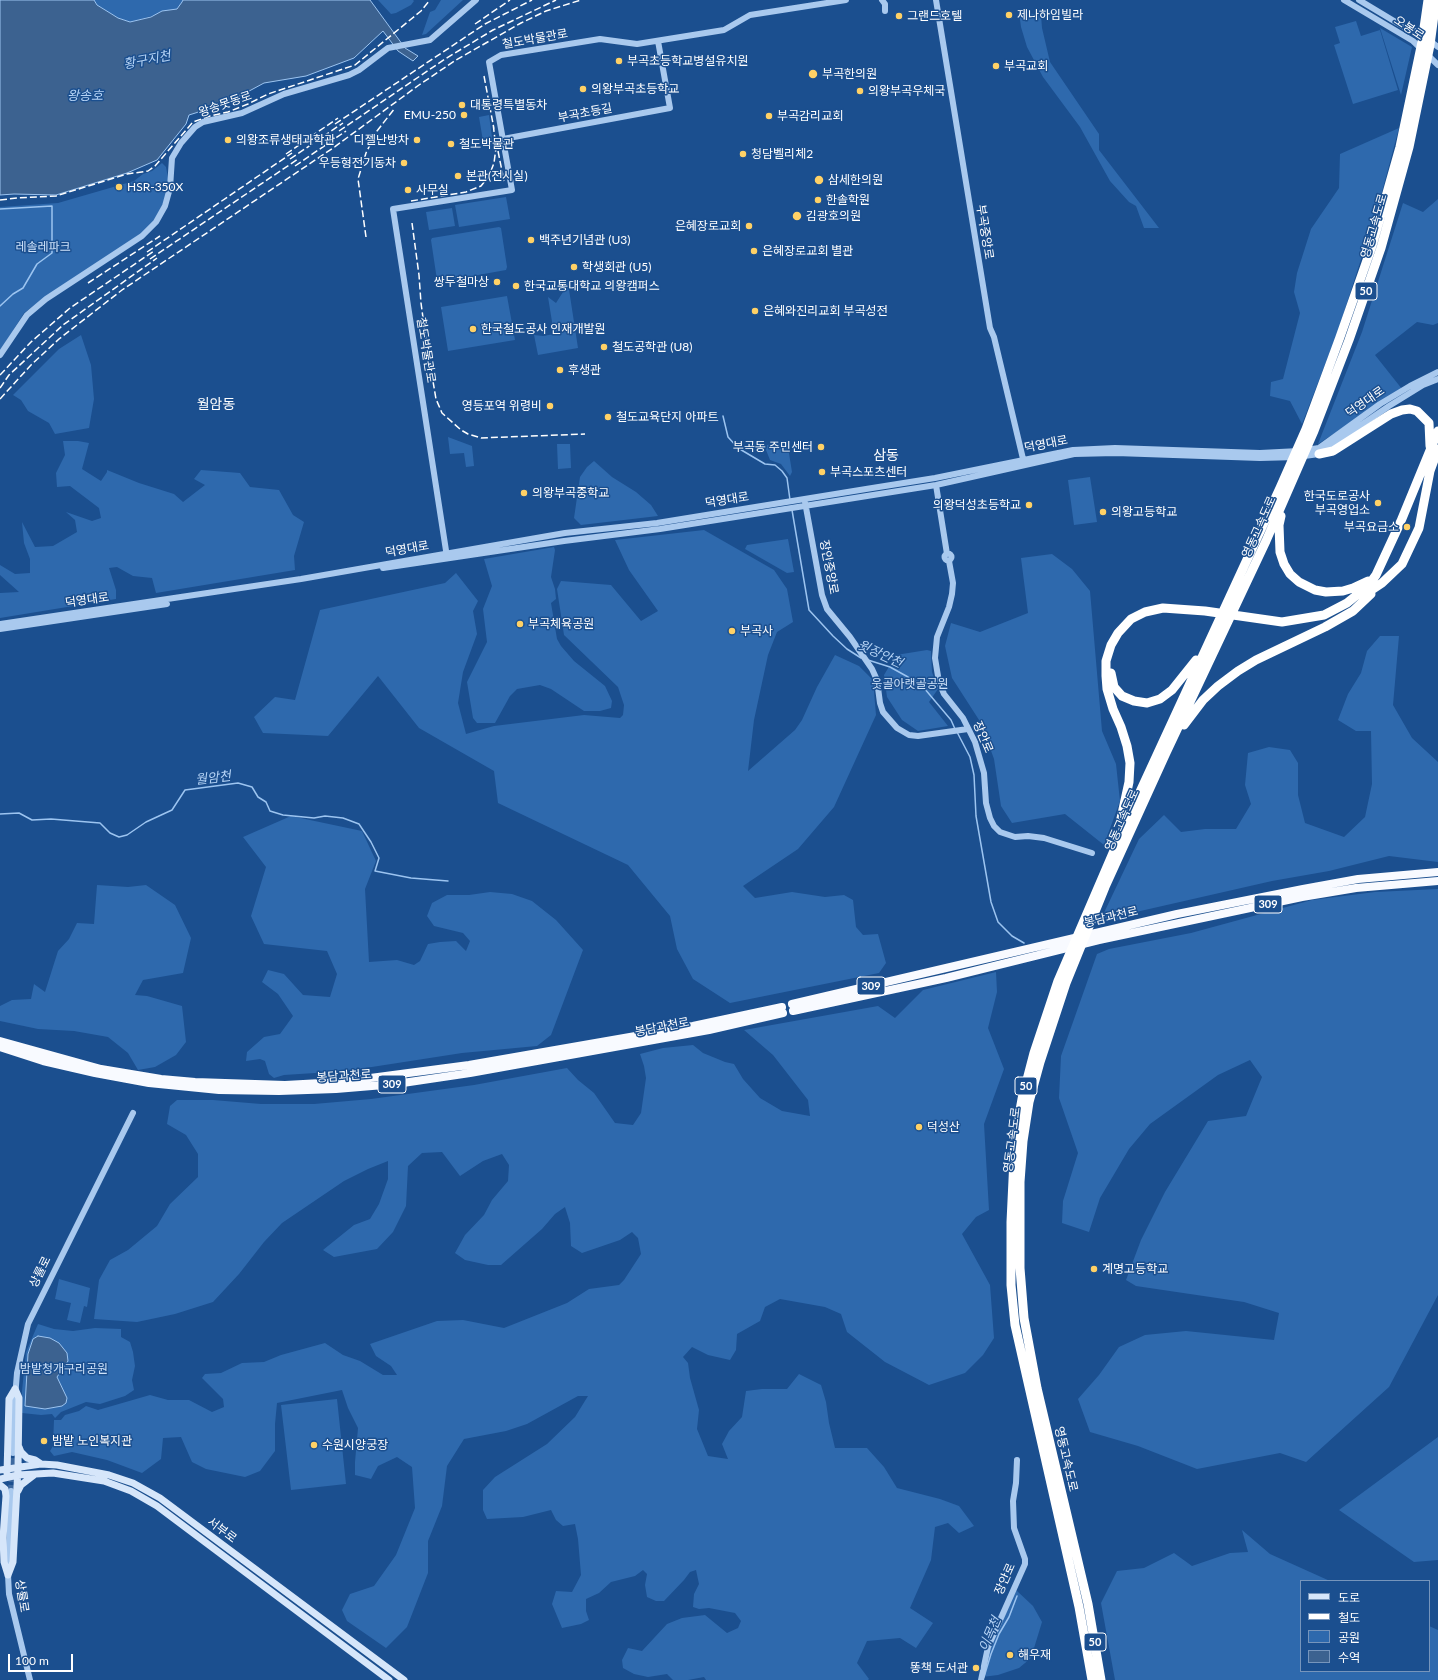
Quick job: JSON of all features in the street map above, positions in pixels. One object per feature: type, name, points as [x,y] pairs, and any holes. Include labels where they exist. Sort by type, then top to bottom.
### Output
[{"type":"highway","name":"영동고속도로","points":[[1101,1680],[1084,1606],[1067,1554],[1015,1325],[1011,1285],[1011,1222],[1014,1144],[1022,1099],[1034,1053],[1058,981],[1102,879],[1284,489],[1349,340],[1381,248],[1412,109],[1415,76],[1428,0]]},
{"type":"highway","name":"영동고속도로","points":[[1412,109],[1423,81],[1436,0]]},
{"type":"highway","points":[[1102,879],[1124,811],[1130,782],[1130,763],[1127,746],[1107,689],[1106,661],[1111,645],[1118,632],[1131,619],[1145,612],[1163,608],[1205,611],[1282,622],[1324,615],[1347,603],[1368,586],[1376,575],[1434,450],[1429,423],[1417,411],[1410,409],[1391,414],[1333,451],[1319,454]]},
{"type":"highway","points":[[1166,752],[1190,716],[1203,700],[1218,686],[1256,660],[1300,640],[1353,611],[1402,564],[1419,528],[1438,431]]},
{"type":"highway","points":[[1284,489],[1278,525],[1280,552],[1284,564],[1290,574],[1299,582],[1321,591],[1343,591],[1364,584],[1376,575]]},
{"type":"highway","points":[[1211,646],[1172,690],[1160,699],[1147,703],[1134,701],[1122,696],[1114,687],[1111,676],[1111,661],[1115,646],[1122,634],[1130,626],[1147,615],[1176,613],[1282,626],[1290,625],[1327,618],[1350,605],[1382,583]]},
{"type":"highway","name":"영동고속도로","points":[[1092,1680],[1084,1606],[1076,1552],[1037,1388],[1024,1318],[1019,1222],[1023,1141],[1029,1102],[1040,1062],[1066,983],[1105,888],[1166,752],[1211,646]]},
{"type":"highway","name":"봉담과천로","points":[[1438,872],[1358,879],[1303,888],[1102,931],[793,1008],[946,978],[1099,940],[1302,897],[1356,888],[1438,881]]},
{"type":"highway","name":"봉담과천로","points":[[0,1041],[43,1061],[95,1073],[188,1088],[279,1092],[396,1084],[470,1073],[702,1031],[783,1010]]},
{"type":"highway","points":[[0,1037],[17,1050]]},
{"type":"highway","name":"봉담과천로","points":[[0,1047],[17,1050]]},
{"type":"highway","points":[[0,1051],[17,1050]]},
{"type":"main road","points":[[8,1575],[13,1562],[14,1492],[18,1471],[19,1398],[15,1389]]},
{"type":"main road","points":[[5,1472],[9,1399],[15,1389]]},
{"type":"main road","points":[[18,1444],[21,1452],[27,1458],[35,1460],[41,1464]]},
{"type":"main road","name":"서부로","points":[[0,1479],[5,1472],[18,1471],[41,1464],[109,1475],[133,1483],[160,1498],[404,1680]]},
{"type":"main road","name":"서부로","points":[[18,1471],[37,1474],[53,1473],[104,1481],[131,1491],[157,1506],[389,1680]]},
{"type":"main road","points":[[14,1492],[26,1479],[37,1474]]},
{"type":"main road","points":[[0,1484],[5,1489],[6,1496],[3,1538],[4,1562],[8,1575]]},
{"type":"street","name":"왕송못동로","points":[[0,355],[27,315],[46,299],[142,236],[156,222],[166,206],[170,188],[172,158],[181,143],[195,127],[203,122],[242,113],[284,94],[349,75],[359,70],[385,50],[430,40],[476,0]]},
{"type":"street","name":"철도박물관로","points":[[447,556],[393,209],[512,190],[489,62],[501,55],[600,39],[637,44],[724,30],[750,15],[846,0]]},
{"type":"street","points":[[882,0],[885,4],[886,11]]},
{"type":"street","name":"부곡중앙로","points":[[936,0],[990,328],[994,337],[1024,462]]},
{"type":"street","name":"오봉로","points":[[1344,0],[1413,42],[1438,65]]},
{"type":"street","name":"오봉로","points":[[1359,0],[1404,27],[1420,33],[1438,47]]},
{"type":"street","name":"부곡초등길","points":[[503,139],[670,108],[658,41]]},
{"type":"street","name":"덕영대로","points":[[788,504],[803,506],[936,485],[1073,450],[1115,448],[1260,453],[1299,452],[1319,448],[1380,404],[1410,386],[1438,372]]},
{"type":"street","name":"덕영대로","points":[[0,629],[159,605],[447,556],[565,533],[657,523],[788,504],[801,499],[1081,454],[1116,453],[1260,458],[1298,457],[1319,454],[1389,406],[1423,385],[1438,380]]},
{"type":"street","name":"장안로","points":[[936,485],[953,583],[950,607],[937,637],[935,658],[939,682],[944,694],[963,718],[966,730],[976,742],[986,783],[986,803],[990,818],[994,826],[1000,832],[1015,837],[1028,836],[1044,838],[1092,853]]},
{"type":"street","name":"장안중앙로","points":[[801,499],[822,595],[827,609],[861,652],[872,669],[877,680],[880,703],[883,712],[903,733],[918,736],[966,730]]},
{"type":"street","name":"덕영대로","points":[[0,624],[447,556]]},
{"type":"street","name":"상률로","points":[[13,1453],[15,1389],[28,1324],[132,1113]]},
{"type":"street","name":"장안로","points":[[981,1680],[988,1646],[1025,1559],[1014,1528],[1013,1501],[1016,1483],[1016,1460]]},
{"type":"street","name":"상률로","points":[[8,1575],[9,1594],[30,1680]]},
{"type":"green space","points":[[94,0],[183,0],[183,2],[177,9],[130,22],[118,18],[97,5]]},
{"type":"green space","points":[[378,0],[414,1],[411,5],[391,14]]},
{"type":"green space","points":[[441,0],[463,0],[426,34],[422,35],[430,12],[435,10]]},
{"type":"green space","points":[[1019,12],[1041,15],[1042,28],[1050,62],[1099,134],[1099,150],[1159,228],[1144,228],[1136,206],[1129,202],[1110,181],[1080,127],[1043,77],[1027,47],[1021,27]]},
{"type":"green space","points":[[1356,21],[1361,36],[1380,30],[1398,90],[1353,104],[1334,45],[1340,43],[1335,27]]},
{"type":"green space","points":[[1380,28],[1412,47],[1401,95]]},
{"type":"green space","points":[[489,115],[493,145],[484,147],[479,117]]},
{"type":"green space","points":[[1399,128],[1379,203],[1338,331],[1302,424],[1290,401],[1270,396],[1271,382],[1283,379],[1300,313],[1294,292],[1297,273],[1311,229],[1339,188],[1340,154]]},
{"type":"green space","name":"레솔레파크","points":[[162,163],[166,167],[168,189],[163,204],[153,222],[141,234],[44,298],[24,313],[0,351],[0,207],[58,203],[134,181],[143,174],[152,171]]},
{"type":"green space","points":[[506,197],[510,219],[459,227],[455,205]]},
{"type":"green space","points":[[1438,199],[1438,323],[1433,325],[1417,322],[1375,355],[1402,389],[1318,444],[1362,332],[1403,203],[1423,212]]},
{"type":"green space","points":[[452,208],[455,226],[429,230],[426,212]]},
{"type":"green space","points":[[499,227],[501,228],[507,267],[506,270],[439,282],[437,280],[431,240],[432,238]]},
{"type":"green space","points":[[568,283],[578,348],[538,355],[534,335],[543,336],[554,334],[548,297],[556,303],[563,292],[554,286]]},
{"type":"green space","points":[[507,296],[515,340],[448,351],[441,307]]},
{"type":"green space","points":[[81,335],[91,365],[94,399],[89,428],[55,434],[49,423],[28,411],[21,400],[13,395],[59,349]]},
{"type":"green space","points":[[448,437],[472,446],[474,466],[466,467],[464,453],[450,454]]},
{"type":"green space","points":[[63,441],[89,443],[82,469],[101,481],[107,470],[139,483],[174,494],[183,502],[205,485],[194,479],[201,470],[240,473],[250,487],[279,490],[293,515],[304,522],[294,556],[295,570],[156,593],[152,578],[133,576],[117,567],[109,568],[116,590],[116,599],[0,618],[0,593],[19,592],[0,575],[0,565],[15,574],[30,573],[30,559],[24,543],[22,522],[35,547],[53,546],[77,532],[75,520],[66,512],[92,521],[101,518],[99,508],[70,486],[57,487],[56,473],[65,455]]},
{"type":"green space","points":[[785,443],[788,447],[792,472],[790,476],[781,464],[770,460],[766,450],[767,445]]},
{"type":"green space","points":[[557,444],[570,444],[571,468],[558,469]]},
{"type":"green space","points":[[594,461],[612,477],[636,492],[651,505],[658,516],[581,525],[574,518],[580,477],[587,467]]},
{"type":"green space","points":[[1090,477],[1097,522],[1074,525],[1068,480]]},
{"type":"green space","points":[[704,530],[774,570],[787,589],[793,622],[777,632],[768,655],[754,720],[748,771],[795,730],[802,720],[817,687],[835,655],[859,666],[873,680],[876,715],[834,807],[798,849],[743,886],[755,898],[792,892],[825,897],[844,895],[853,900],[856,927],[863,935],[878,934],[886,963],[879,973],[730,1003],[693,979],[677,949],[670,916],[628,865],[498,803],[494,771],[419,728],[378,676],[328,736],[263,733],[254,717],[275,697],[295,700],[320,610],[445,583],[456,573],[478,601],[473,611],[477,634],[463,672],[458,703],[466,734],[494,726],[584,715],[620,718],[623,715],[624,705],[618,687],[564,635],[557,589],[561,581],[611,585],[641,621],[658,611],[629,570],[615,540]]},
{"type":"green space","points":[[788,539],[794,572],[787,573],[745,549],[747,545]]},
{"type":"green space","name":"부곡체육공원","points":[[554,547],[555,550],[551,577],[555,589],[556,599],[551,603],[557,639],[574,661],[605,686],[612,701],[611,708],[600,711],[584,711],[551,689],[540,685],[517,689],[510,696],[495,723],[477,723],[473,718],[467,682],[487,642],[483,609],[492,586],[484,559]]},
{"type":"green space","points":[[1052,554],[1072,569],[1090,591],[1102,731],[1116,764],[1120,801],[1104,845],[1065,814],[1012,823],[1001,806],[994,759],[981,723],[952,678],[945,646],[951,623],[980,632],[1028,613],[1021,558]]},
{"type":"green space","points":[[1380,636],[1399,636],[1393,705],[1412,738],[1438,762],[1438,862],[1389,856],[1329,871],[1272,881],[1136,912],[1123,920],[1113,920],[1102,917],[1139,839],[1164,815],[1181,832],[1205,829],[1236,829],[1251,804],[1245,785],[1248,753],[1269,747],[1290,750],[1298,763],[1298,795],[1305,823],[1344,837],[1365,817],[1372,784],[1371,731],[1356,731],[1338,720],[1348,694],[1361,673],[1367,651]]},
{"type":"green space","name":"웃골아랫골공원","points":[[927,650],[931,651],[932,672],[938,689],[929,702],[948,726],[918,731],[902,720],[887,697],[884,675],[896,655]]},
{"type":"green space","points":[[291,816],[362,831],[376,861],[365,889],[369,962],[397,960],[414,965],[420,961],[428,944],[440,942],[456,941],[466,951],[470,941],[463,933],[434,926],[427,916],[432,903],[447,895],[469,895],[490,892],[512,894],[532,901],[556,920],[583,950],[551,1035],[537,1046],[462,1053],[346,1071],[284,1075],[274,1078],[269,1074],[265,1061],[260,1059],[246,1061],[247,1052],[264,1037],[280,1034],[293,1016],[278,994],[262,982],[268,970],[284,974],[303,995],[330,997],[337,974],[327,951],[264,944],[251,916],[266,867],[243,837]]},
{"type":"green space","points":[[97,885],[128,887],[146,885],[175,905],[191,938],[183,973],[143,980],[135,995],[147,996],[182,1006],[186,1042],[176,1055],[155,1067],[138,1070],[128,1053],[108,1037],[74,1031],[38,1029],[0,1021],[0,1006],[12,1000],[31,999],[34,984],[45,992],[58,951],[69,939],[77,923],[94,924]]},
{"type":"green space","points":[[1438,889],[1438,1295],[1389,1387],[1306,1462],[1280,1453],[1197,1469],[1138,1446],[1090,1432],[1078,1399],[1099,1375],[1119,1347],[1145,1335],[1186,1331],[1274,1340],[1279,1313],[1244,1302],[1136,1286],[1126,1280],[1141,1240],[1165,1192],[1208,1121],[1246,1116],[1262,1077],[1250,1060],[1218,1075],[1150,1124],[1129,1149],[1100,1198],[1089,1232],[1062,1223],[1063,1201],[1078,1153],[1059,1098],[1061,1056],[1097,954],[1109,949],[1191,933],[1312,900],[1375,892]]},
{"type":"green space","points":[[996,972],[997,992],[988,1028],[1004,1069],[984,1124],[989,1210],[976,1217],[962,1234],[990,1285],[994,1338],[983,1355],[965,1373],[929,1385],[885,1362],[847,1332],[841,1314],[825,1307],[780,1299],[765,1307],[760,1321],[737,1334],[736,1350],[730,1360],[708,1355],[692,1347],[683,1357],[688,1363],[690,1378],[699,1410],[697,1429],[708,1456],[728,1459],[722,1444],[729,1431],[742,1417],[746,1391],[762,1389],[787,1389],[799,1374],[821,1385],[835,1448],[867,1448],[884,1467],[897,1488],[940,1499],[959,1506],[974,1526],[959,1533],[948,1523],[935,1527],[931,1560],[910,1608],[933,1623],[916,1648],[900,1638],[867,1641],[857,1663],[869,1679],[868,1680],[706,1680],[704,1677],[688,1680],[673,1680],[667,1674],[648,1677],[634,1674],[623,1668],[622,1660],[628,1648],[642,1651],[667,1624],[682,1618],[705,1615],[727,1633],[738,1628],[741,1621],[735,1613],[709,1608],[699,1609],[693,1607],[694,1594],[699,1584],[696,1570],[690,1572],[664,1601],[656,1601],[647,1597],[645,1585],[647,1574],[643,1570],[635,1576],[611,1582],[599,1593],[586,1599],[586,1611],[589,1620],[581,1624],[562,1628],[552,1604],[556,1591],[572,1592],[581,1575],[578,1539],[575,1524],[563,1526],[556,1520],[551,1510],[523,1517],[487,1519],[483,1510],[483,1490],[495,1477],[547,1444],[575,1417],[588,1396],[578,1396],[527,1424],[506,1431],[464,1439],[447,1466],[442,1506],[428,1541],[428,1573],[407,1627],[386,1648],[347,1621],[342,1610],[350,1594],[374,1586],[396,1555],[415,1508],[412,1467],[397,1457],[378,1466],[371,1479],[355,1475],[358,1428],[348,1408],[342,1390],[277,1403],[275,1451],[260,1471],[245,1477],[206,1469],[192,1462],[181,1437],[163,1438],[161,1459],[142,1473],[107,1460],[72,1452],[54,1456],[50,1451],[53,1446],[54,1420],[61,1420],[65,1415],[79,1411],[86,1406],[98,1410],[150,1395],[168,1400],[189,1400],[212,1412],[224,1407],[223,1399],[202,1378],[205,1374],[221,1373],[242,1363],[264,1362],[281,1355],[325,1343],[343,1355],[360,1361],[383,1375],[397,1375],[391,1366],[376,1356],[370,1344],[437,1321],[463,1320],[504,1328],[567,1303],[589,1289],[619,1285],[641,1254],[638,1238],[632,1232],[620,1240],[582,1253],[571,1246],[570,1223],[565,1207],[555,1214],[542,1229],[501,1265],[488,1265],[465,1260],[455,1253],[465,1235],[484,1215],[492,1200],[508,1181],[509,1165],[502,1154],[483,1161],[460,1176],[442,1152],[422,1153],[408,1166],[406,1206],[393,1232],[377,1249],[334,1257],[323,1250],[354,1225],[370,1219],[379,1204],[388,1179],[388,1161],[344,1181],[282,1223],[213,1302],[175,1314],[137,1322],[94,1319],[99,1280],[110,1260],[128,1250],[157,1226],[170,1204],[198,1177],[198,1154],[186,1135],[167,1124],[170,1106],[177,1100],[213,1100],[261,1104],[314,1104],[371,1099],[474,1085],[567,1068],[578,1080],[594,1093],[615,1123],[633,1125],[641,1113],[646,1078],[640,1054],[663,1048],[693,1045],[703,1053],[734,1064],[743,1079],[760,1098],[782,1111],[810,1116],[808,1100],[773,1055],[744,1030],[878,1006],[895,1018],[923,990]]},
{"type":"green space","points":[[59,1279],[90,1288],[87,1307],[84,1306],[80,1323],[67,1320],[71,1303],[55,1299]]},
{"type":"green space","name":"밤밭청개구리공원","points":[[38,1324],[54,1329],[73,1331],[95,1328],[121,1329],[121,1337],[130,1342],[133,1352],[135,1366],[132,1380],[134,1390],[125,1396],[100,1404],[86,1402],[61,1412],[55,1418],[52,1414],[41,1415],[22,1413],[22,1391],[26,1352]]},
{"type":"green space","name":"수원시양궁장","points":[[337,1399],[346,1484],[291,1490],[281,1405]]},
{"type":"green space","points":[[1438,1437],[1438,1560],[1414,1562],[1339,1510]]},
{"type":"green space","points":[[1242,1530],[1270,1554],[1328,1580],[1300,1580],[1300,1672],[1430,1672],[1430,1626],[1438,1630],[1438,1680],[1115,1680],[1101,1603],[1117,1571],[1144,1568],[1174,1553],[1192,1566],[1230,1553],[1248,1552]]},
{"type":"green space","points":[[1016,1590],[1033,1606],[1042,1622],[1031,1658],[1019,1668],[998,1675],[982,1677],[990,1648]]},
{"type":"water","name":"왕송호","points":[[0,0],[94,0],[97,5],[118,18],[130,22],[151,17],[162,11],[177,9],[183,0],[370,0],[405,48],[418,56],[413,61],[398,51],[383,31],[354,58],[306,76],[264,83],[227,103],[189,115],[186,124],[157,160],[127,173],[56,195],[0,195]]},
{"type":"water","points":[[38,1336],[50,1338],[59,1343],[67,1353],[68,1361],[57,1377],[67,1398],[66,1403],[62,1406],[45,1409],[25,1406],[28,1354],[33,1339]]},
{"type":"waterway","points":[[0,209],[52,206],[52,253],[37,264],[23,288],[13,294],[0,306]]},
{"type":"waterway","name":"윗장안천","points":[[723,416],[728,437],[738,448],[765,464],[775,465],[782,471],[787,478],[790,500]]},
{"type":"waterway","name":"윗장안천","points":[[792,510],[809,610],[847,649],[861,658]]},
{"type":"waterway","name":"윗장안천","points":[[868,660],[890,667],[924,688],[951,720],[955,729]]},
{"type":"waterway","name":"윗장안천","points":[[957,732],[970,757],[974,775],[976,816],[991,902],[998,922],[1012,936],[1024,943]]},
{"type":"waterway","name":"월암천","points":[[0,814],[19,813],[32,820],[51,819],[100,823],[110,833],[119,837],[127,835],[146,822],[172,810],[185,790],[238,783],[252,787],[258,797],[266,802],[270,811],[283,815],[314,818],[325,816],[343,818],[359,824],[371,842],[379,858],[375,871],[411,878],[448,881]]},
{"type":"waterway","name":"이목천","points":[[984,1677],[999,1634],[1009,1617],[1017,1596]]},
{"type":"tunnel","points":[[11,1491],[13,1453]]},
{"type":"railway","points":[[0,200],[56,196],[127,174],[148,171],[155,166],[193,122],[228,112],[268,94],[355,65],[421,11],[430,0]]},
{"type":"railway","points":[[475,24],[510,0]]},
{"type":"railway","points":[[335,124],[485,24],[532,0]]},
{"type":"railway","points":[[339,131],[445,59],[493,30],[556,0]]},
{"type":"railway","points":[[0,399],[31,365],[59,339],[122,290],[333,148],[419,85],[456,60],[521,23],[546,11],[581,0]]},
{"type":"railway","points":[[484,76],[494,129]]},
{"type":"railway","points":[[366,237],[358,179],[366,153],[377,131],[395,108]]},
{"type":"railway","points":[[286,154],[338,118]]},
{"type":"railway","points":[[290,159],[343,123]]},
{"type":"railway","points":[[411,201],[466,192],[481,186],[489,176],[494,163],[496,148],[493,123]]},
{"type":"railway","points":[[295,166],[346,131]]},
{"type":"railway","points":[[498,151],[504,181]]},
{"type":"railway","points":[[147,252],[292,153]]},
{"type":"railway","points":[[150,259],[298,159]]},
{"type":"railway","points":[[412,223],[426,340],[436,399],[442,413],[461,430],[481,438],[585,434]]},
{"type":"railway","points":[[88,283],[160,236]]},
{"type":"railway","points":[[0,375],[31,342],[70,308],[154,251]]},
{"type":"railway","points":[[0,388],[9,375],[63,325],[157,258]]},
{"type":"place","name":"제나하임빌라","points":[[1009,15]]},
{"type":"place","name":"그랜드호텔","points":[[899,16]]},
{"type":"place","name":"부곡초등학교병설유치원","points":[[619,61]]},
{"type":"place","name":"부곡교회","points":[[996,66]]},
{"type":"place","name":"부곡한의원","points":[[813,74]]},
{"type":"place","name":"의왕부곡초등학교","points":[[583,89]]},
{"type":"place","name":"의왕부곡우체국","points":[[860,91]]},
{"type":"place","name":"대통령특별동차","points":[[462,105]]},
{"type":"place","name":"EMU-250","points":[[464,115]]},
{"type":"place","name":"부곡감리교회","points":[[769,116]]},
{"type":"place","name":"의왕조류생태과학관","points":[[228,140]]},
{"type":"place","name":"디젤난방차","points":[[417,140]]},
{"type":"place","name":"철도박물관","points":[[451,144]]},
{"type":"place","name":"청담벨리체2","points":[[743,154]]},
{"type":"place","name":"우등형전기동차","points":[[404,163]]},
{"type":"place","name":"본관(전시실)","points":[[458,176]]},
{"type":"place","name":"삼세한의원","points":[[819,180]]},
{"type":"place","name":"HSR-350X","points":[[119,187]]},
{"type":"place","name":"사무실","points":[[408,190]]},
{"type":"place","name":"한솔학원","points":[[818,200]]},
{"type":"place","name":"김광호의원","points":[[797,216]]},
{"type":"place","name":"은혜장로교회","points":[[749,226]]},
{"type":"place","name":"백주년기념관 (U3)","points":[[531,240]]},
{"type":"place","name":"은혜장로교회 별관","points":[[754,251]]},
{"type":"place","name":"학생회관 (U5)","points":[[574,267]]},
{"type":"place","name":"쌍두철마상","points":[[497,282]]},
{"type":"place","name":"한국교통대학교 의왕캠퍼스","points":[[516,286]]},
{"type":"place","name":"은혜와진리교회 부곡성전","points":[[755,311]]},
{"type":"place","name":"한국철도공사 인재개발원","points":[[473,329]]},
{"type":"place","name":"철도공학관 (U8)","points":[[604,347]]},
{"type":"place","name":"후생관","points":[[560,370]]},
{"type":"place","name":"영등포역 위령비","points":[[550,406]]},
{"type":"place","name":"철도교육단지 아파트","points":[[608,417]]},
{"type":"place","name":"부곡동 주민센터","points":[[821,447]]},
{"type":"place","name":"부곡스포츠센터","points":[[822,472]]},
{"type":"place","name":"의왕부곡중학교","points":[[524,493]]},
{"type":"place","name":"한국도로공사 부곡영업소","points":[[1378,503]]},
{"type":"place","name":"의왕덕성초등학교","points":[[1029,505]]},
{"type":"place","name":"의왕고등학교","points":[[1103,512]]},
{"type":"place","name":"부곡요금소","points":[[1407,527]]},
{"type":"place","name":"부곡체육공원","points":[[520,624]]},
{"type":"place","name":"부곡사","points":[[732,631]]},
{"type":"place","name":"덕성산","points":[[919,1127]]},
{"type":"place","name":"계명고등학교","points":[[1094,1269]]},
{"type":"place","name":"밤밭 노인복지관","points":[[44,1441]]},
{"type":"place","name":"수원시양궁장","points":[[314,1445]]},
{"type":"place","name":"해우재","points":[[1010,1655]]},
{"type":"place","name":"똥책 도서관","points":[[976,1668]]},
{"type":"district","name":"월암동","points":[[216,404]]},
{"type":"district","name":"삼동","points":[[886,455]]},
{"type":"water label","name":"황구지천","points":[[147,60]]}]
